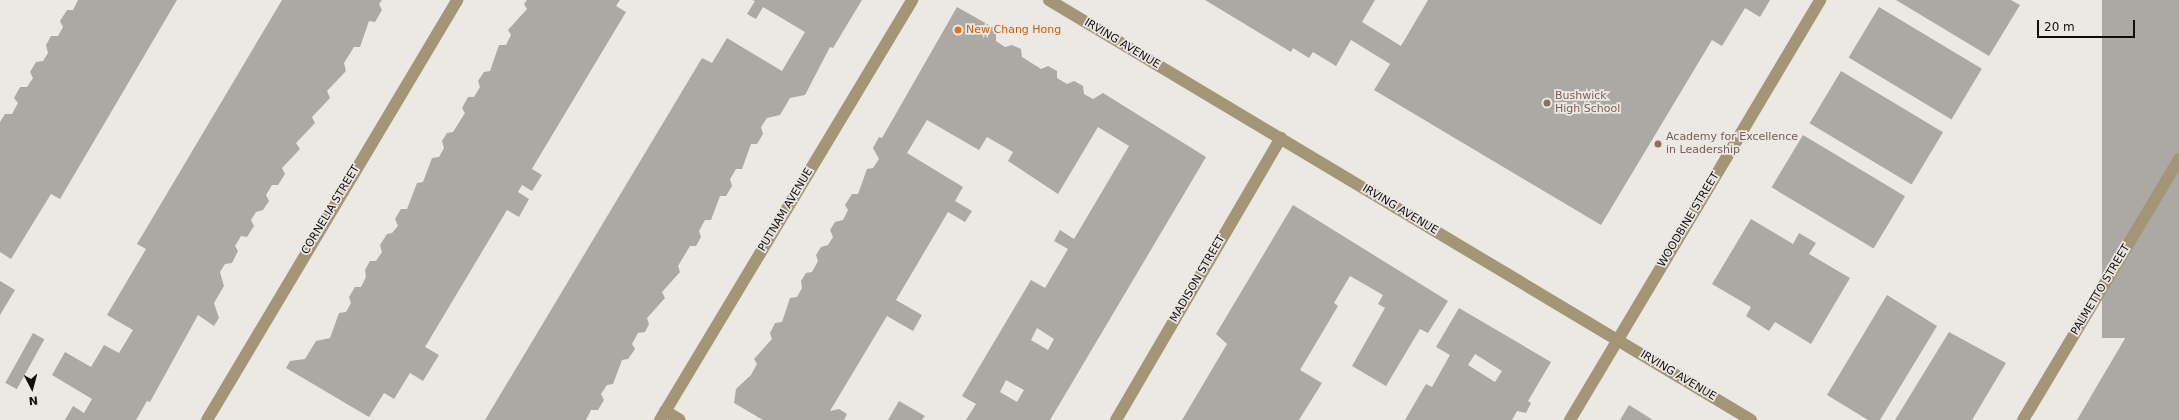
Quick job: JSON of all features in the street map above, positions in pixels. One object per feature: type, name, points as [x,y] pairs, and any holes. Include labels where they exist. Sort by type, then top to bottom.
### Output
[{"type":"street","name":"CORNELIA STREET","points":[[207,420],[456,0]]},
{"type":"street","name":"PUTNAM AVENUE","points":[[662,415],[912,0]]},
{"type":"street","name":"IRVING AVENUE","points":[[1049,0],[1751,420]]},
{"type":"street","name":"WOODBINE STREET","points":[[1570,420],[1820,0]]},
{"type":"street","name":"MADISON STREET","points":[[1116,420],[1281,138]]},
{"type":"street","name":"PALMETTO STREET","points":[[2024,420],[2179,159]]},
{"type":"street","points":[[662,415],[680,420]]},
{"type":"building","points":[[78,0],[177,0],[60,199],[51,194],[11,259],[0,252],[0,122],[5,114],[12,114],[18,103],[14,98],[20,87],[27,87],[33,78],[30,72],[36,62],[43,61],[48,53],[46,45],[51,36],[58,36],[63,27],[60,21],[67,10],[73,10]]},
{"type":"building","points":[[282,0],[382,0],[379,4],[382,10],[375,22],[369,21],[360,47],[354,47],[344,63],[346,71],[327,91],[330,98],[312,117],[315,123],[296,143],[300,149],[282,168],[285,174],[278,185],[272,185],[266,195],[269,201],[263,210],[256,212],[251,220],[254,226],[247,237],[241,236],[235,246],[238,251],[232,263],[225,264],[220,272],[224,286],[214,303],[219,318],[214,326],[198,315],[150,402],[147,401],[136,420],[65,420],[73,406],[84,413],[92,399],[52,375],[65,352],[91,367],[104,345],[119,353],[133,330],[107,315],[146,249],[137,244]]},
{"type":"building","points":[[527,0],[620,0],[616,6],[626,12],[533,167],[532,169],[542,175],[532,191],[522,185],[518,192],[529,199],[519,217],[507,210],[425,347],[439,355],[423,381],[410,373],[394,399],[384,393],[369,417],[286,368],[290,361],[305,359],[316,341],[330,338],[339,313],[346,312],[351,303],[349,297],[355,287],[361,287],[366,277],[365,270],[370,261],[376,261],[382,252],[380,245],[387,234],[392,233],[398,226],[395,219],[401,209],[407,209],[417,183],[423,182],[432,158],[439,157],[444,148],[442,141],[447,133],[453,132],[465,113],[462,108],[468,97],[474,97],[480,87],[478,81],[484,72],[490,71],[499,45],[506,45],[511,35],[508,30],[527,9],[524,4]]},
{"type":"building","points":[[752,0],[862,0],[833,48],[830,47],[805,95],[790,98],[780,115],[767,118],[761,127],[763,134],[757,144],[751,144],[742,169],[736,169],[730,179],[732,186],[726,196],[720,196],[711,220],[705,220],[699,231],[701,237],[696,246],[690,246],[678,266],[680,272],[662,292],[665,298],[647,318],[649,324],[645,332],[638,333],[632,344],[635,349],[628,359],[622,360],[613,384],[607,385],[601,394],[604,400],[598,410],[591,410],[586,420],[485,420],[702,58],[712,63],[727,38],[782,71],[805,32],[763,7],[756,19],[747,14],[755,1]]},
{"type":"building","points":[[1205,0],[1375,0],[1362,22],[1401,46],[1428,0],[1770,0],[1760,17],[1745,8],[1722,46],[1712,40],[1601,225],[1374,90],[1390,64],[1351,40],[1336,66],[1313,52],[1309,58],[1293,48],[1291,52]]},
{"type":"building","points":[[1896,0],[2011,0],[2020,5],[1989,56]]},
{"type":"building","points":[[2102,0],[2179,0],[2179,338],[2102,338]]},
{"type":"building","points":[[957,7],[996,29],[996,41],[1005,47],[1012,45],[1021,49],[1022,57],[1041,69],[1048,66],[1057,71],[1057,78],[1067,84],[1074,81],[1083,86],[1084,94],[1093,99],[1103,93],[1206,157],[1050,420],[966,420],[976,404],[962,396],[1031,280],[1045,288],[1068,249],[1054,241],[1060,230],[1074,239],[1129,146],[1098,127],[1058,194],[1008,161],[1013,152],[987,137],[979,150],[927,120],[907,153],[963,187],[955,201],[972,211],[965,222],[948,212],[896,300],[922,315],[913,331],[887,316],[830,411],[839,409],[847,414],[844,420],[763,420],[734,403],[736,389],[751,375],[757,364],[754,359],[772,339],[770,333],[775,323],[782,322],[790,298],[797,297],[802,288],[801,281],[806,273],[812,272],[818,261],[816,255],[821,247],[828,245],[833,237],[830,230],[835,222],[843,220],[848,210],[845,205],[852,194],[858,194],[867,169],[873,168],[879,159],[873,148],[879,137],[882,138]],"holes":[[[1037,328],[1054,339],[1048,350],[1031,340]],[[1006,380],[1024,390],[1017,402],[1000,392]]]},
{"type":"building","points":[[1879,7],[1982,69],[1951,119],[1849,58]]},
{"type":"building","points":[[1841,71],[1943,132],[1912,185],[1810,123]]},
{"type":"building","points":[[1803,135],[1905,196],[1874,249],[1772,187]]},
{"type":"building","points":[[1293,205],[1448,301],[1428,333],[1420,329],[1386,386],[1352,366],[1385,308],[1378,304],[1383,295],[1350,276],[1334,303],[1338,306],[1300,370],[1322,383],[1299,420],[1182,420],[1227,344],[1216,334]]},
{"type":"building","points":[[1751,219],[1793,244],[1799,233],[1816,243],[1809,254],[1850,278],[1811,344],[1775,322],[1769,331],[1746,316],[1751,307],[1712,284]]},
{"type":"building","points":[[2179,247],[2179,420],[2077,420],[2094,391]]},
{"type":"building","points":[[0,281],[15,290],[0,315]]},
{"type":"building","points":[[1887,295],[1937,326],[1880,420],[1868,420],[1827,395]]},
{"type":"building","points":[[1459,308],[1551,362],[1528,401],[1531,403],[1526,413],[1517,411],[1512,420],[1405,420],[1426,384],[1432,387],[1450,355],[1436,347]],"holes":[[[1475,354],[1502,371],[1495,382],[1468,365]]]},
{"type":"building","points":[[1949,332],[2006,363],[1972,420],[1895,420]]},
{"type":"building","points":[[33,333],[44,339],[17,389],[5,383]]},
{"type":"building","points":[[899,401],[925,416],[922,420],[888,420]]},
{"type":"building","points":[[1629,405],[1653,420],[1620,420]]},
{"type":"place","name":"New Chang Hong","points":[[958,30]]},
{"type":"place","name":"Bushwick High School","points":[[1547,103]]},
{"type":"place","name":"Academy for Excellence in Leadership","points":[[1658,144]]}]
